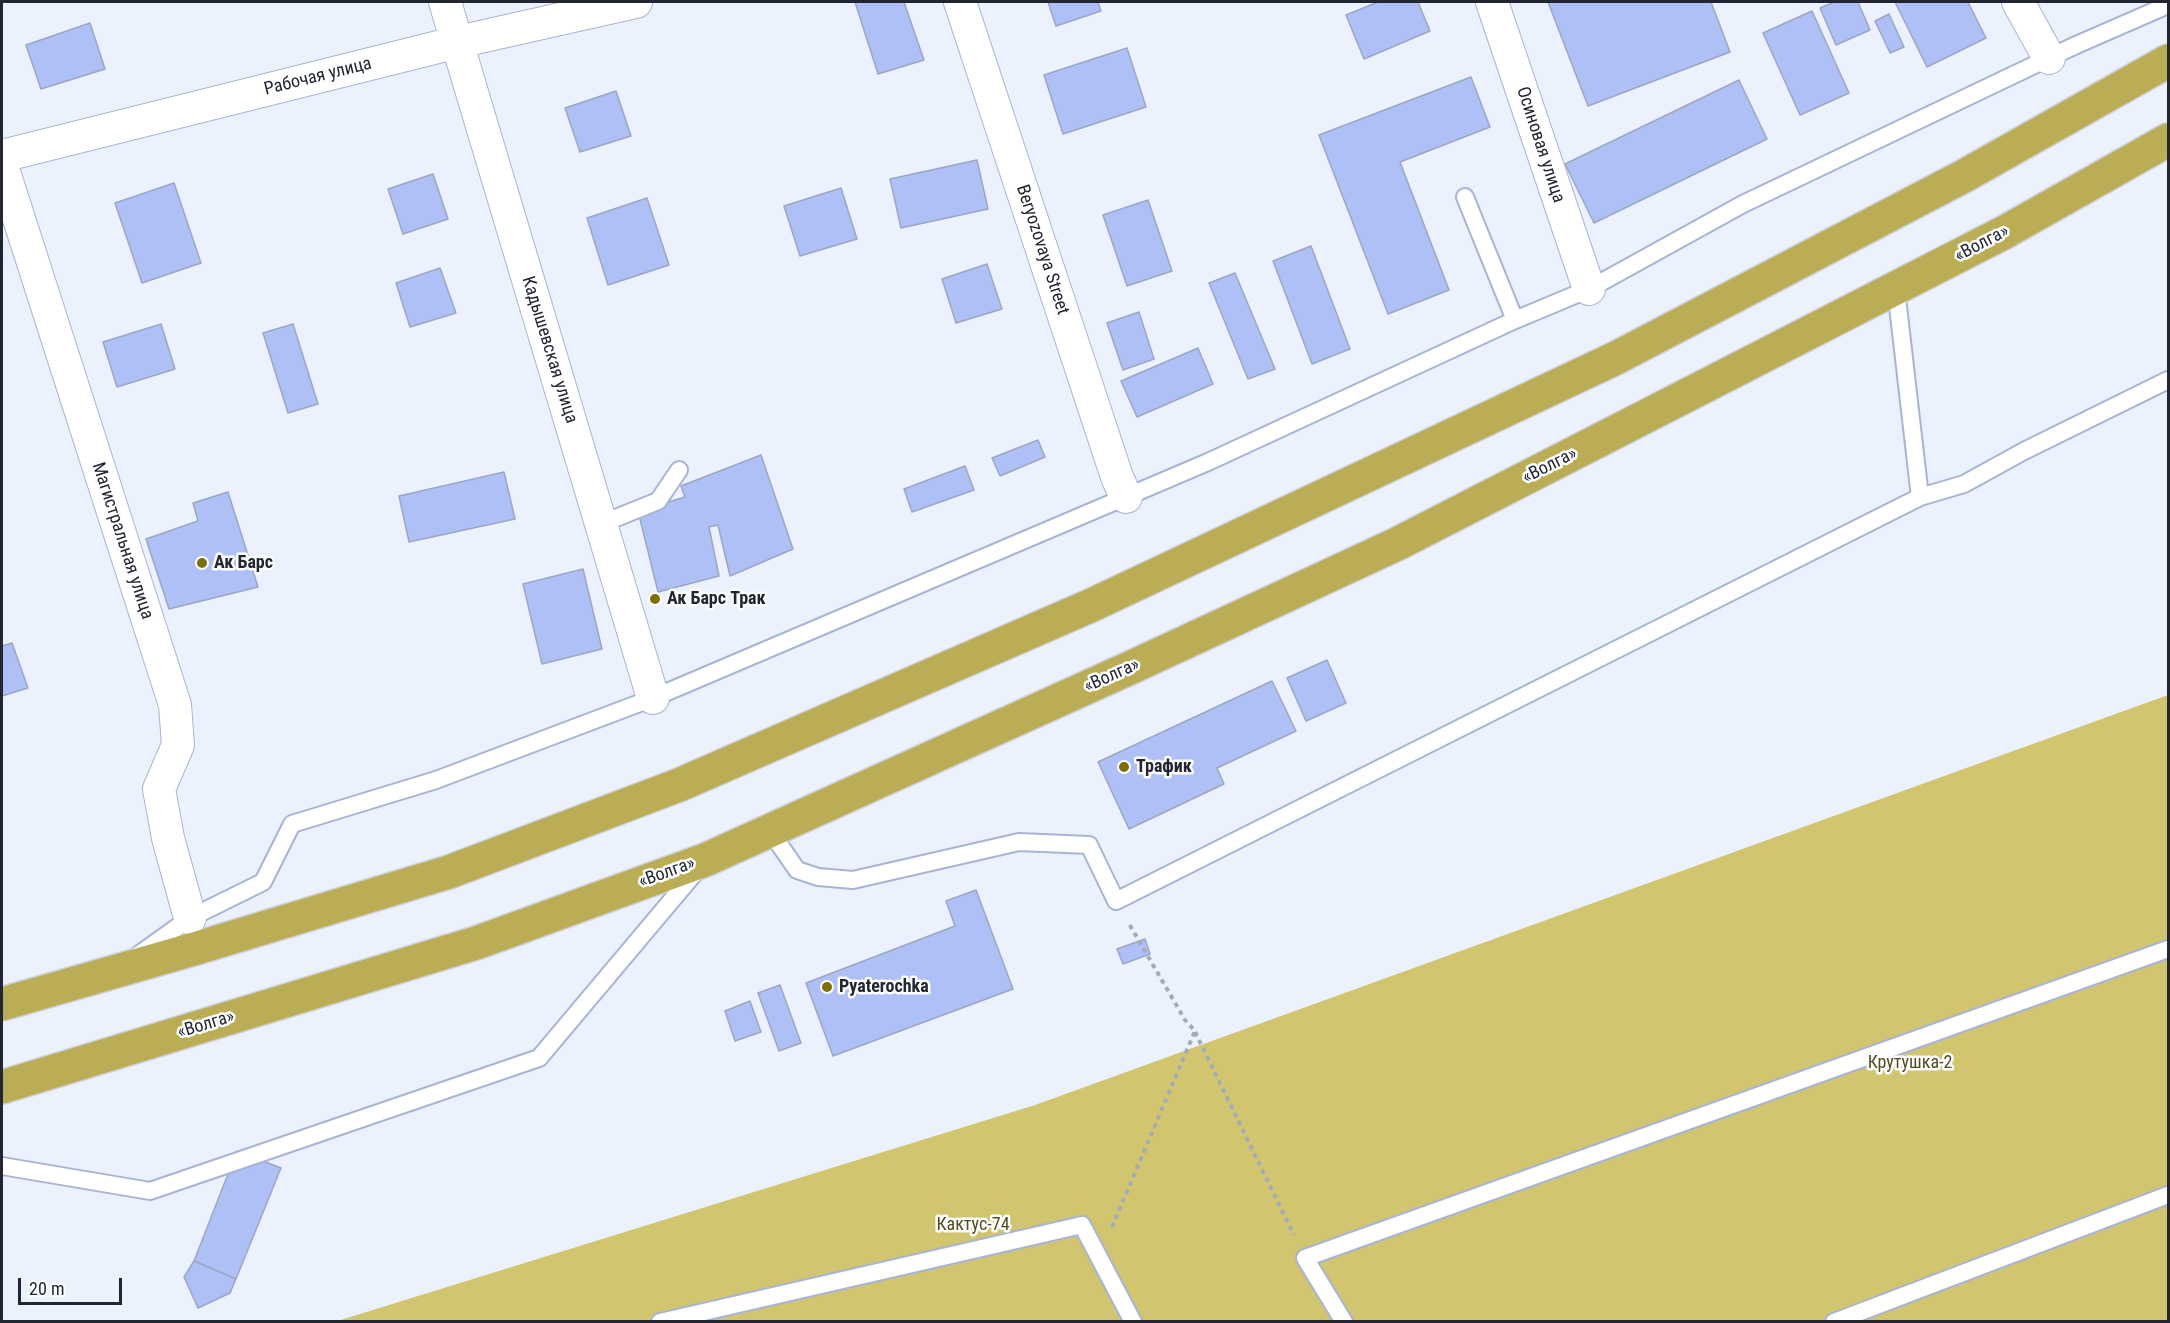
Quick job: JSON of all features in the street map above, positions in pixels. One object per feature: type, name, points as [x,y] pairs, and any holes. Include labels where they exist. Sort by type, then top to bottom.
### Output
[{"type":"highway","points":[[2,1004],[449,872],[679,785],[1092,605],[1616,358],[1964,176],[2169,61]]},
{"type":"highway","name":"«Волга»","points":[[2,1087],[476,943],[705,860],[1397,544],[2005,232],[2169,140]]},
{"type":"street","name":"Кадышевская улица","points":[[445,2],[653,698]]},
{"type":"street","name":"Рабочая улица","points":[[2,156],[458,42],[636,2]]},
{"type":"street","name":"Beryozovaya Street","points":[[960,2],[1117,477],[1126,497]]},
{"type":"street","name":"Осиновая улица","points":[[1492,2],[1589,289]]},
{"type":"street","points":[[2018,2],[2049,58]]},
{"type":"street","name":"Магистральная улица","points":[[2,166],[175,705],[178,745],[159,789],[168,837],[190,918]]},
{"type":"lane","points":[[117,971],[190,918],[263,882],[292,824],[436,780],[653,698],[1208,462],[1515,320],[1589,289],[1743,204],[2049,58],[2169,5]]},
{"type":"lane","points":[[1465,197],[1515,320]]},
{"type":"lane","points":[[1896,289],[1920,497]]},
{"type":"lane","points":[[770,831],[797,870],[818,878],[853,880],[1019,842],[1089,845],[1116,901],[1920,497],[1964,484],[2169,380]]},
{"type":"lane","points":[[601,524],[658,501],[679,470]]},
{"type":"lane","points":[[2,1166],[150,1191],[539,1058],[705,860]]},
{"type":"lane","points":[[1344,1322],[1305,1257],[2169,949]]},
{"type":"lane","points":[[1839,1321],[2167,1202]]},
{"type":"lane","points":[[660,1322],[1082,1225],[1133,1322]]},
{"type":"path","points":[[1116,901],[1185,1020],[1195,1031],[1305,1257]]},
{"type":"path","points":[[1099,1258],[1195,1031]]},
{"type":"green space","name":"Крутушка-2","points":[[2168,695],[2168,1321],[334,1322],[1035,1105]]},
{"type":"building","points":[[855,2],[904,2],[924,60],[878,74]]},
{"type":"building","points":[[1048,2],[1098,2],[1101,11],[1056,26]]},
{"type":"building","points":[[1378,2],[1418,2],[1430,31],[1364,59],[1346,15]]},
{"type":"building","points":[[1548,2],[1711,2],[1730,52],[1588,106]]},
{"type":"building","points":[[1834,2],[1858,2],[1870,30],[1836,45],[1820,8]]},
{"type":"building","points":[[1895,2],[1968,2],[1986,38],[1927,67]]},
{"type":"building","points":[[1812,11],[1849,93],[1800,115],[1763,33]]},
{"type":"building","points":[[1889,14],[1904,47],[1890,53],[1875,21]]},
{"type":"building","points":[[90,23],[105,69],[41,89],[26,45]]},
{"type":"building","points":[[1127,48],[1146,107],[1063,134],[1044,75]]},
{"type":"building","points":[[1471,77],[1490,127],[1400,162],[1449,290],[1388,314],[1319,135]]},
{"type":"building","points":[[1739,80],[1767,139],[1594,223],[1565,164]]},
{"type":"building","points":[[616,91],[631,136],[580,152],[565,108]]},
{"type":"building","points":[[977,160],[988,209],[901,228],[890,179]]},
{"type":"building","points":[[433,174],[448,219],[403,234],[388,189]]},
{"type":"building","points":[[174,183],[201,263],[142,283],[115,203]]},
{"type":"building","points":[[841,188],[857,239],[800,256],[784,206]]},
{"type":"building","points":[[647,198],[669,265],[608,285],[587,218]]},
{"type":"building","points":[[1148,200],[1172,271],[1127,286],[1103,215]]},
{"type":"building","points":[[1311,246],[1350,349],[1312,364],[1273,261]]},
{"type":"building","points":[[987,264],[1002,309],[956,323],[942,279]]},
{"type":"building","points":[[440,268],[456,313],[410,327],[396,283]]},
{"type":"building","points":[[1235,273],[1275,369],[1248,379],[1209,283]]},
{"type":"building","points":[[1139,312],[1154,359],[1123,370],[1107,323]]},
{"type":"building","points":[[161,324],[175,369],[117,387],[103,342]]},
{"type":"building","points":[[293,324],[318,404],[288,413],[263,333]]},
{"type":"building","points":[[1198,348],[1213,384],[1137,417],[1121,381]]},
{"type":"building","points":[[1038,440],[1045,457],[1000,476],[992,458]]},
{"type":"building","points":[[761,455],[793,549],[730,576],[718,525],[709,527],[719,576],[658,592],[638,511],[685,497],[681,486]]},
{"type":"building","points":[[965,466],[974,490],[912,512],[904,489]]},
{"type":"building","points":[[504,472],[515,519],[409,542],[399,496]]},
{"type":"building","name":"Ак Барс","points":[[228,492],[258,587],[169,609],[146,539],[198,521],[193,503]]},
{"type":"building","points":[[583,569],[602,649],[542,664],[523,584]]},
{"type":"building","points":[[12,643],[28,688],[2,696],[2,646]]},
{"type":"building","points":[[1327,660],[1346,703],[1306,721],[1287,678]]},
{"type":"building","points":[[1272,681],[1296,731],[1217,768],[1224,784],[1129,829],[1098,762]]},
{"type":"building","points":[[976,890],[1013,989],[833,1056],[806,983],[955,926],[946,901]]},
{"type":"building","points":[[1145,939],[1150,954],[1123,964],[1117,949]]},
{"type":"building","points":[[780,985],[801,1043],[779,1051],[758,993]]},
{"type":"building","points":[[750,1001],[761,1032],[735,1041],[725,1011]]},
{"type":"building","points":[[237,1151],[281,1168],[236,1279],[194,1261]]},
{"type":"building","points":[[194,1261],[236,1279],[230,1293],[198,1308],[184,1277]]},
{"type":"place","name":"Ак Барс","points":[[202,563]]},
{"type":"place","name":"Ак Барс Трак","points":[[655,599]]},
{"type":"place","name":"Трафик","points":[[1124,767]]},
{"type":"place","name":"Pyaterochka","points":[[827,987]]},
{"type":"park label","name":"Кактус-74","points":[[973,1225]]}]
